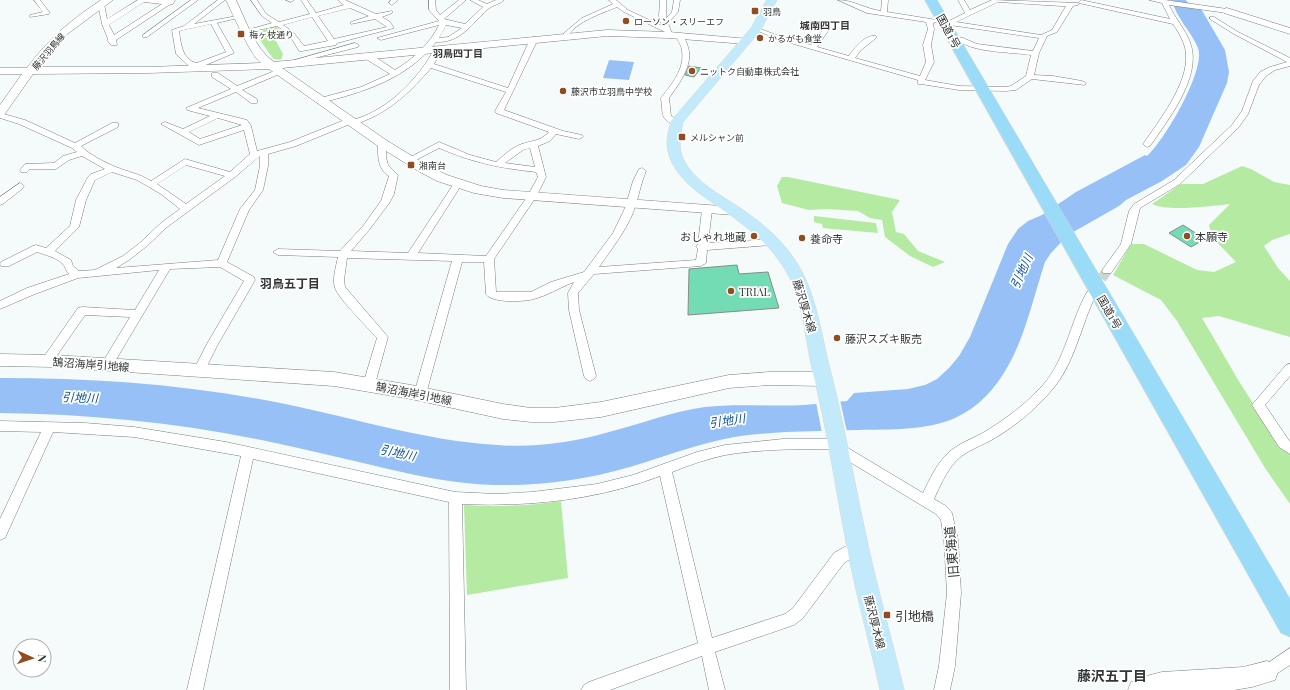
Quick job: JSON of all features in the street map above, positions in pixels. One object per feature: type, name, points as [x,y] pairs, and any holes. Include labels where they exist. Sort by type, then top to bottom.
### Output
[{"type":"highway","name":"国道1号","points":[[931,0],[961,39],[976,50],[985,89]]},
{"type":"highway","name":"国道1号","points":[[938,0],[985,89],[1076,245],[1290,624]]},
{"type":"highway","name":"国道1号","points":[[1076,245],[1290,598]]},
{"type":"main road","points":[[677,122],[756,28],[772,0]]},
{"type":"main road","name":"藤沢厚木線","points":[[677,122],[674,151],[683,169],[701,188],[755,226],[772,242],[796,274],[810,318],[826,386],[857,546],[892,690]]},
{"type":"street","points":[[32,16],[47,13],[37,0]]},
{"type":"street","points":[[105,24],[143,0],[170,1],[188,5]]},
{"type":"street","points":[[145,36],[195,0]]},
{"type":"street","points":[[184,28],[222,0]]},
{"type":"street","points":[[231,0],[240,16],[246,32],[262,59],[382,143],[442,178],[479,190],[531,197],[735,211]]},
{"type":"street","points":[[254,0],[264,15],[291,33],[302,50],[391,28],[388,22],[350,6],[341,0]]},
{"type":"street","points":[[304,0],[315,14],[332,43]]},
{"type":"street","points":[[432,0],[432,11],[442,21]]},
{"type":"street","points":[[97,273],[126,258],[144,244],[164,225],[259,154],[373,116],[392,105],[412,86],[430,65],[442,21],[463,0]]},
{"type":"street","points":[[473,0],[487,7]]},
{"type":"street","points":[[320,101],[358,91],[396,74],[423,51],[441,41],[459,34],[468,27],[487,7],[501,0]]},
{"type":"street","points":[[663,0],[662,16],[668,33]]},
{"type":"street","points":[[665,23],[675,12],[677,0]]},
{"type":"street","points":[[841,0],[867,11],[1043,37]]},
{"type":"street","points":[[884,13],[885,0]]},
{"type":"street","points":[[961,0],[969,14]]},
{"type":"street","points":[[949,22],[969,14],[996,0],[1070,5],[1083,1],[1174,22]]},
{"type":"street","points":[[1152,0],[1204,7],[1212,5],[1290,31]]},
{"type":"street","points":[[104,2],[105,24],[112,42],[170,1]]},
{"type":"street","name":"藤沢羽鳥線","points":[[0,114],[49,47],[62,33],[104,2]]},
{"type":"street","points":[[566,36],[566,34],[578,22],[614,2],[626,11],[668,33],[680,36],[745,41]]},
{"type":"street","points":[[1147,144],[1167,117],[1189,67],[1190,57],[1186,41],[1182,31],[1174,22],[1165,2]]},
{"type":"street","points":[[1030,77],[1035,53],[1044,35],[1055,31],[1070,5]]},
{"type":"street","points":[[246,32],[350,6]]},
{"type":"street","points":[[353,23],[390,12]]},
{"type":"street","points":[[214,22],[230,53],[201,64],[192,64],[180,54],[175,30],[240,16]]},
{"type":"street","points":[[1212,18],[1241,36],[1290,62]]},
{"type":"street","points":[[922,79],[930,62],[927,45],[931,29],[929,20]]},
{"type":"street","points":[[299,60],[442,21],[468,27]]},
{"type":"street","points":[[756,28],[782,39],[922,79],[921,82],[931,84],[959,88],[1013,88],[1030,77],[1053,78],[1082,83]]},
{"type":"street","points":[[812,48],[825,31]]},
{"type":"street","points":[[436,45],[607,33],[668,33]]},
{"type":"street","points":[[677,122],[671,121],[667,117],[665,98],[680,77],[685,63],[686,51],[680,36]]},
{"type":"street","points":[[850,59],[862,44],[874,37]]},
{"type":"street","points":[[534,39],[499,111],[554,131],[579,137]]},
{"type":"street","points":[[976,50],[1008,49],[1035,53]]},
{"type":"street","points":[[0,71],[275,69],[423,51]]},
{"type":"street","points":[[369,57],[396,74]]},
{"type":"street","points":[[1107,271],[1126,244],[1134,211],[1137,206],[1177,182],[1240,122],[1247,109],[1252,92],[1259,78],[1273,69],[1290,62]]},
{"type":"street","points":[[430,65],[510,91]]},
{"type":"street","points":[[222,263],[245,209],[258,190],[264,166],[247,126],[242,121],[190,108],[236,89],[275,69]]},
{"type":"street","points":[[216,75],[254,102]]},
{"type":"street","points":[[0,114],[22,122],[75,146],[83,153],[112,169],[140,178],[152,184],[186,209]]},
{"type":"street","points":[[183,132],[217,115]]},
{"type":"street","points":[[165,124],[183,132],[199,142],[247,126]]},
{"type":"street","points":[[75,146],[115,125]]},
{"type":"street","points":[[497,165],[520,148],[533,145],[547,139],[554,131]]},
{"type":"street","points":[[369,384],[383,337],[340,288],[339,280],[343,254],[366,228],[384,202],[394,175],[384,168],[382,162],[382,143]]},
{"type":"street","points":[[410,160],[439,145],[467,157],[497,165],[540,170]]},
{"type":"street","points":[[533,145],[540,170],[541,180],[489,259],[489,281],[491,294],[496,297],[532,296],[555,285],[590,273],[701,263],[701,247],[707,210]]},
{"type":"street","points":[[24,170],[28,166],[56,166],[66,158],[83,153]]},
{"type":"street","points":[[152,184],[185,162],[232,175]]},
{"type":"street","points":[[48,252],[74,227],[81,200],[91,179],[94,176],[112,169]]},
{"type":"street","points":[[590,376],[574,310],[573,292],[590,273],[617,234],[631,204],[637,182],[642,171]]},
{"type":"street","points":[[411,256],[458,184]]},
{"type":"street","points":[[0,202],[20,186]]},
{"type":"street","points":[[701,247],[772,242]]},
{"type":"street","points":[[5,264],[36,248],[56,255],[67,262],[68,268],[77,275]]},
{"type":"street","points":[[278,252],[489,259]]},
{"type":"street","points":[[420,394],[458,258]]},
{"type":"street","points":[[0,305],[31,291],[77,275],[167,266],[222,263],[250,280],[212,345],[199,371]]},
{"type":"street","points":[[106,365],[139,314],[167,266]]},
{"type":"street","points":[[926,501],[942,469],[951,458],[961,450],[1000,428],[1041,394],[1053,380],[1068,352],[1082,309],[1091,295]]},
{"type":"street","points":[[47,361],[82,311],[139,314]]},
{"type":"street","name":"鵠沼海岸引地線","points":[[0,360],[47,361],[334,379],[369,384],[495,410],[530,415],[563,414],[628,405],[714,384],[738,380],[761,378],[826,386]]},
{"type":"street","points":[[1290,368],[1258,405],[1283,443],[1290,449]]},
{"type":"street","points":[[0,426],[134,432],[226,447],[456,498],[498,500],[532,498],[582,492],[633,481],[697,457],[725,450],[783,444],[838,443]]},
{"type":"street","points":[[0,534],[49,427]]},
{"type":"street","name":"旧東海道","points":[[838,443],[941,510],[948,517],[954,593],[947,666],[942,690]]},
{"type":"street","points":[[195,690],[248,453]]},
{"type":"street","points":[[665,469],[717,690]]},
{"type":"street","points":[[456,498],[458,690]]},
{"type":"street","points":[[589,690],[707,647],[780,624],[794,617],[839,558],[857,546]]},
{"type":"street","points":[[1139,690],[1146,686],[1167,683],[1233,684],[1267,672],[1290,656]]},
{"type":"green space","points":[[275,26],[289,35],[275,39],[283,54],[281,60],[274,59],[272,57],[255,33]]},
{"type":"green space","points":[[1242,166],[1251,169],[1274,182],[1290,185],[1290,234],[1272,240],[1264,246],[1278,268],[1290,281],[1290,337],[1219,316],[1202,318],[1240,383],[1278,442],[1290,453],[1290,504],[1265,468],[1177,321],[1161,300],[1113,275],[1131,244],[1144,244],[1197,270],[1214,272],[1236,262],[1212,237],[1209,225],[1230,204],[1168,208],[1152,204],[1181,184],[1203,184]]},
{"type":"green space","points":[[782,177],[900,200],[892,212],[896,232],[904,234],[918,251],[945,262],[933,267],[910,256],[885,237],[882,220],[870,218],[858,211],[827,209],[809,210],[782,203],[777,186]]},
{"type":"green space","points":[[814,216],[876,223],[878,233],[823,228],[822,224],[814,222]]},
{"type":"green space","points":[[561,501],[568,578],[467,595],[464,505],[512,506]]},
{"type":"water","name":"引地川","points":[[1172,0],[1186,0],[1187,2],[1200,7],[1225,50],[1229,72],[1227,83],[1199,147],[1186,165],[1162,181],[1126,200],[1119,206],[1068,235],[1051,253],[1045,262],[1029,316],[1014,355],[998,382],[979,403],[964,414],[944,422],[920,427],[895,429],[789,432],[733,437],[703,444],[613,472],[579,479],[545,483],[493,485],[465,483],[424,477],[237,435],[170,425],[68,415],[0,413],[0,378],[68,379],[136,383],[237,395],[298,407],[412,433],[469,443],[526,446],[596,436],[669,415],[705,407],[730,405],[804,405],[847,401],[854,393],[908,389],[925,385],[937,379],[959,356],[970,337],[1008,244],[1018,229],[1028,221],[1042,215],[1076,192],[1145,155],[1147,156],[1173,121],[1190,88],[1199,58],[1198,48],[1192,36],[1180,19]]},
{"type":"water","points":[[609,60],[634,62],[629,80],[603,78]]},
{"type":"pier","points":[[840,400],[847,432],[822,433],[816,402]]},
{"type":"building","name":"ニットク自動車株式会社","points":[[689,66],[701,68],[694,77],[685,75]]},
{"type":"building","name":"本願寺","points":[[1183,225],[1205,239],[1191,247],[1169,233]]},
{"type":"building","name":"TRIAL","points":[[737,265],[739,274],[768,272],[779,308],[688,315],[689,269]]},
{"type":"tunnel","points":[[1093,291],[1107,271]]},
{"type":"place","name":"羽鳥","points":[[755,11]]},
{"type":"place","name":"ローソン・スリーエフ","points":[[626,21]]},
{"type":"place","name":"梅ヶ枝通り","points":[[241,34]]},
{"type":"place","name":"かるがも食堂","points":[[760,38]]},
{"type":"place","name":"ニットク自動車株式会社","points":[[692,71]]},
{"type":"place","name":"藤沢市立羽鳥中学校","points":[[563,91]]},
{"type":"place","name":"メルシャン前","points":[[682,137]]},
{"type":"place","name":"湘南台","points":[[411,165]]},
{"type":"place","name":"おしゃれ地蔵","points":[[754,236]]},
{"type":"place","name":"本願寺","points":[[1187,236]]},
{"type":"place","name":"養命寺","points":[[802,238]]},
{"type":"place","name":"TRIAL","points":[[731,291]]},
{"type":"place","name":"藤沢スズキ販売","points":[[837,338]]},
{"type":"place","name":"引地橋","points":[[887,615]]},
{"type":"district","name":"城南四丁目","points":[[825,25]]},
{"type":"district","name":"羽鳥四丁目","points":[[458,53]]},
{"type":"district","name":"羽鳥五丁目","points":[[290,283]]},
{"type":"district","name":"藤沢五丁目","points":[[1112,675]]}]
